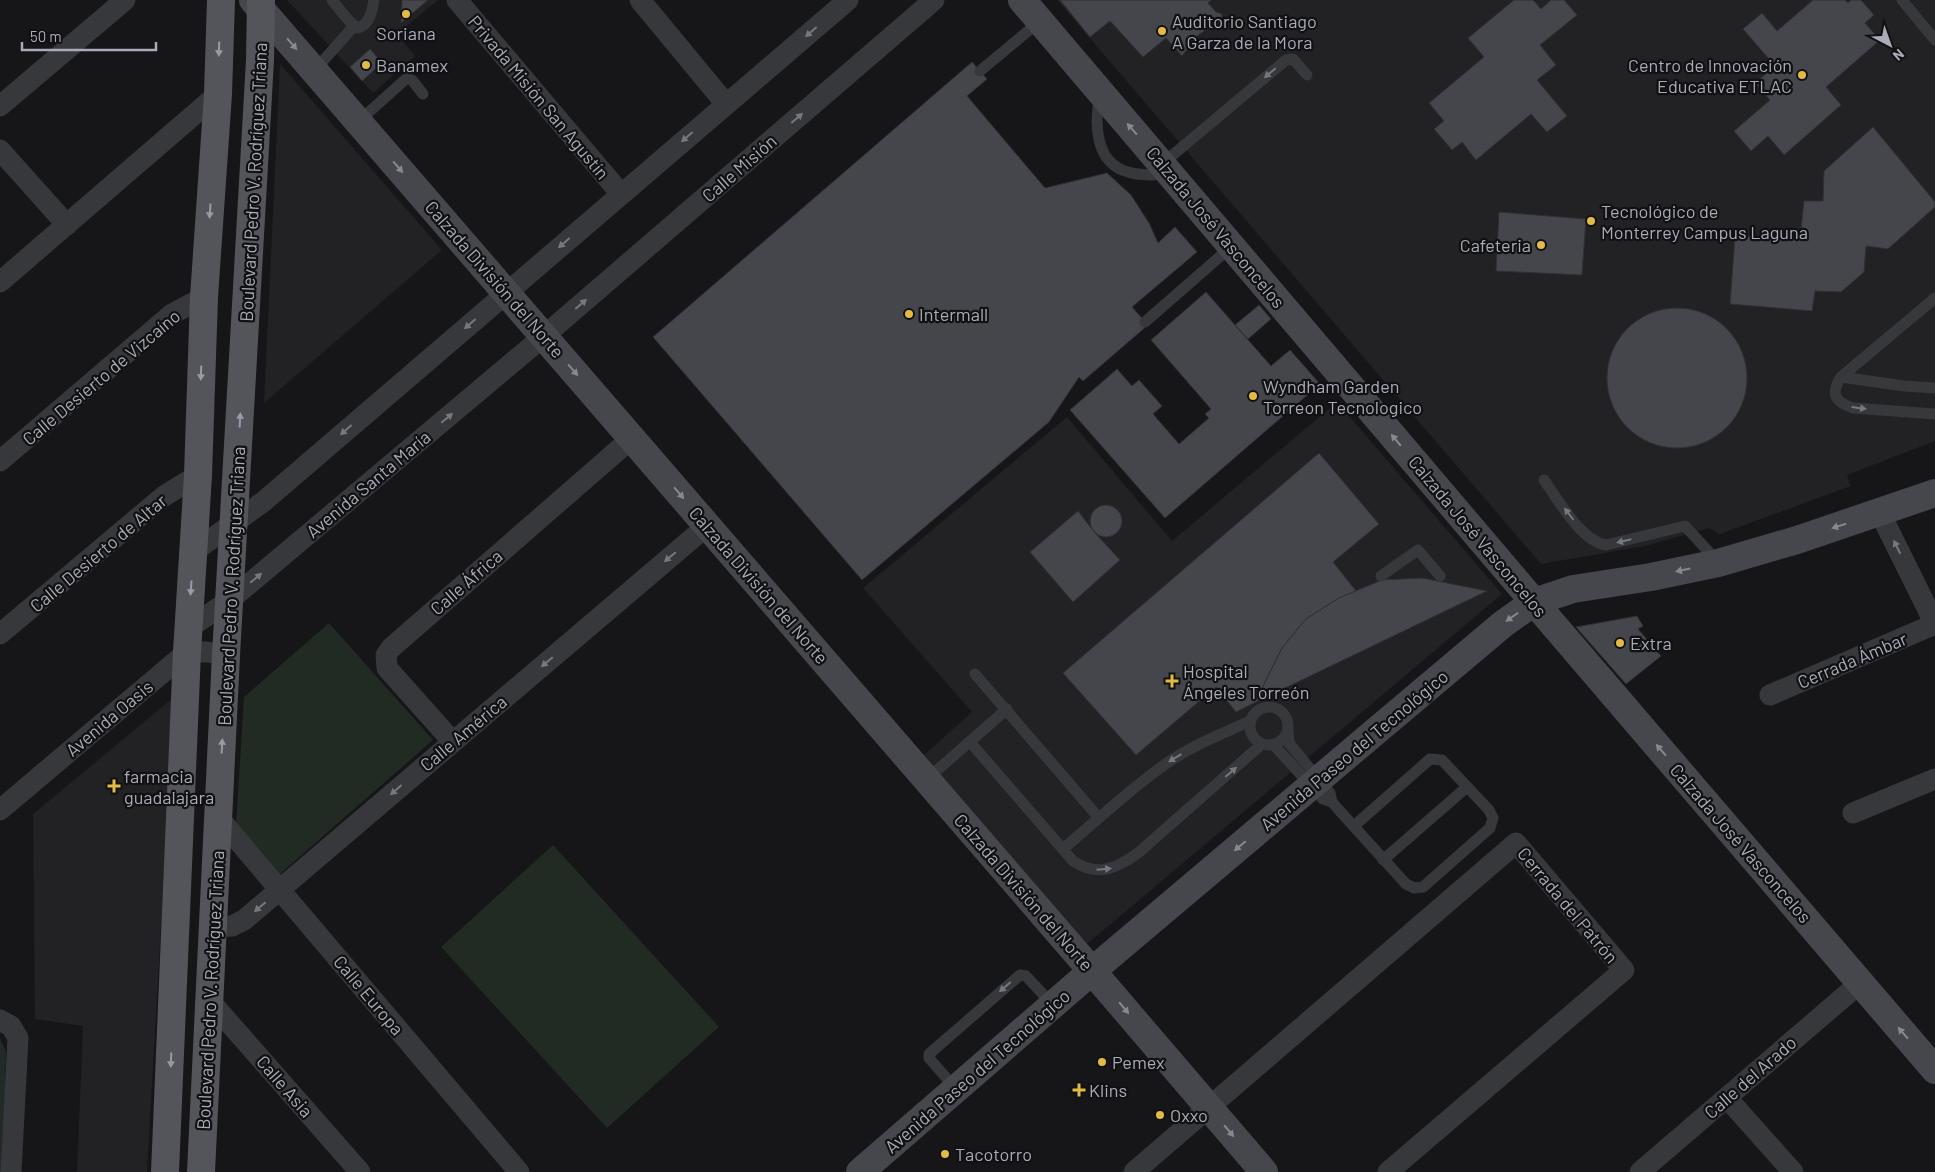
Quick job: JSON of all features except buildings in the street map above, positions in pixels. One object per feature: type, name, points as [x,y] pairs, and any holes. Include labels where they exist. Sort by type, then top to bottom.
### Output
[{"type":"main road","name":"Boulevard Pedro V. Rodríguez Triana","points":[[165,1172],[188,640],[198,476],[204,297],[218,94],[221,0]]},
{"type":"main road","name":"Calzada José Vasconcelos","points":[[1022,0],[1935,1070]]},
{"type":"main road","name":"Boulevard Pedro V. Rodríguez Triana","points":[[201,1172],[226,655],[260,60],[258,2]]},
{"type":"main road","name":"Calzada División del Norte","points":[[258,2],[359,122],[1264,1172]]},
{"type":"main road","name":"Avenida Paseo del Tecnológico","points":[[860,1172],[1092,971],[1320,789],[1503,624],[1534,602],[1573,589],[1651,577],[1718,563],[1880,513],[1935,492]]},
{"type":"main road","points":[[169,1099],[179,1153],[197,1172]]},
{"type":"street","points":[[0,106],[125,0]]},
{"type":"street","name":"Privada Misión San Agustín","points":[[457,0],[621,194]]},
{"type":"street","points":[[640,0],[726,104]]},
{"type":"street","name":"Calle Misión","points":[[544,336],[934,0]]},
{"type":"street","points":[[193,552],[263,502],[726,104],[836,4]]},
{"type":"street","points":[[0,282],[218,94]]},
{"type":"street","points":[[0,150],[66,225]]},
{"type":"street","name":"Calle Desierto de Vizcaíno","points":[[0,461],[172,314],[204,297]]},
{"type":"street","name":"Avenida Santa María","points":[[188,640],[230,600],[544,336]]},
{"type":"street","name":"Calle África","points":[[453,742],[387,668],[386,655],[398,641],[632,438]]},
{"type":"street","name":"Calle Desierto de Altar","points":[[0,634],[164,496],[198,476]]},
{"type":"street","points":[[1880,513],[1935,624]]},
{"type":"street","name":"Calle América","points":[[213,927],[232,926],[244,920],[708,525]]},
{"type":"street","name":"Cerrada Ámbar","points":[[1770,696],[1935,624]]},
{"type":"street","points":[[188,640],[207,652],[226,655]]},
{"type":"street","name":"Avenida Oasis","points":[[0,810],[188,640]]},
{"type":"street","points":[[1853,813],[1935,779]]},
{"type":"street","name":"Calle Europa","points":[[218,817],[519,1172]]},
{"type":"street","name":"Cerrada del Patrón","points":[[1209,1107],[1516,843],[1624,970],[1388,1172]]},
{"type":"street","name":"Calle del Arado","points":[[1640,1172],[1860,983]]},
{"type":"street","name":"Calle Asia","points":[[210,1001],[360,1172]]},
{"type":"street","points":[[0,1020],[11,1026],[18,1038],[11,1172]]},
{"type":"street","points":[[1726,1098],[1793,1172]]},
{"type":"street","points":[[1134,1172],[1209,1107]]},
{"type":"lane","points":[[332,0],[354,26],[362,27],[372,15],[374,0]]},
{"type":"lane","points":[[1902,0],[1935,40]]},
{"type":"lane","points":[[980,72],[1040,21]]},
{"type":"lane","points":[[315,70],[354,26]]},
{"type":"lane","points":[[1101,93],[1098,107],[1097,138],[1100,148],[1118,168],[1140,174],[1167,169],[1286,60],[1293,59],[1307,75]]},
{"type":"lane","points":[[359,122],[407,78],[412,80],[423,94]]},
{"type":"lane","points":[[1145,322],[1232,246]]},
{"type":"lane","points":[[1935,298],[1841,378],[1835,392],[1836,399],[1843,405],[1853,408],[1935,414]]},
{"type":"lane","points":[[1841,378],[1935,388]]},
{"type":"lane","points":[[1544,480],[1584,534],[1597,544],[1606,545],[1685,526],[1718,563]]},
{"type":"lane","points":[[1381,576],[1418,550],[1440,576]]},
{"type":"lane","points":[[976,674],[1099,818]]},
{"type":"lane","points":[[1320,789],[1289,743],[1287,718],[1281,710],[1272,706],[1263,707],[1255,712],[1250,721],[1250,730],[1254,738],[1268,744],[1320,789],[1383,860],[1406,884],[1414,888],[1423,887],[1490,828],[1492,818],[1488,810],[1442,760],[1430,759],[1354,826]]},
{"type":"lane","points":[[927,779],[1007,710]]},
{"type":"lane","points":[[1062,849],[1168,763],[1194,747],[1250,721]]},
{"type":"lane","points":[[970,742],[1073,861],[1084,868],[1097,870],[1113,868],[1127,862],[1268,744],[1285,736],[1288,728]]},
{"type":"lane","points":[[1383,860],[1467,787]]},
{"type":"lane","points":[[956,1089],[929,1058],[929,1054],[1012,981],[1024,974],[1053,1005]]},
{"type":"shaded area","points":[[287,0],[438,0],[397,34],[415,56],[373,93]]},
{"type":"shaded area","name":"Tecnológico de Monterrey Campus Laguna","points":[[1057,0],[1935,0],[1935,441],[1847,475],[1851,486],[1720,534],[1709,528],[1645,546],[1541,564]]},
{"type":"shaded area","points":[[280,64],[442,250],[264,403]]},
{"type":"shaded area","name":"Hospital Ángeles Torreón","points":[[1337,402],[1502,594],[1087,944],[923,756],[972,712],[863,588],[1067,417],[1172,541]]},
{"type":"shaded area","points":[[329,623],[433,740],[280,874],[236,825],[244,697]]},
{"type":"shaded area","points":[[174,697],[147,1172],[77,1172],[83,1026],[35,1019],[33,814]]},
{"type":"shaded area","points":[[553,845],[719,1027],[607,1128],[441,947]]},
{"type":"shaded area","points":[[0,1039],[6,1051],[3,1172],[0,1172]]},
{"type":"place","name":"Soriana","points":[[406,14]]},
{"type":"place","name":"Auditorio Santiago A Garza de la Mora","points":[[1162,31]]},
{"type":"place","name":"Banamex","points":[[366,65]]},
{"type":"place","name":"Centro de Innovación Educativa ETLAC","points":[[1802,75]]},
{"type":"place","name":"Tecnológico de Monterrey Campus Laguna","points":[[1591,221]]},
{"type":"place","name":"Cafeteria","points":[[1541,245]]},
{"type":"place","name":"Intermall","points":[[909,314]]},
{"type":"place","name":"Wyndham Garden Torreon Tecnologico","points":[[1253,396]]},
{"type":"place","name":"Extra","points":[[1620,643]]},
{"type":"place","name":"Hospital Ángeles Torreón","points":[[1172,681]]},
{"type":"place","name":"farmacia guadalajara","points":[[114,786]]},
{"type":"place","name":"Pemex","points":[[1102,1062]]},
{"type":"place","name":"Klins","points":[[1079,1090]]},
{"type":"place","name":"Oxxo","points":[[1160,1115]]},
{"type":"place","name":"Tacotorro","points":[[945,1154]]}]
